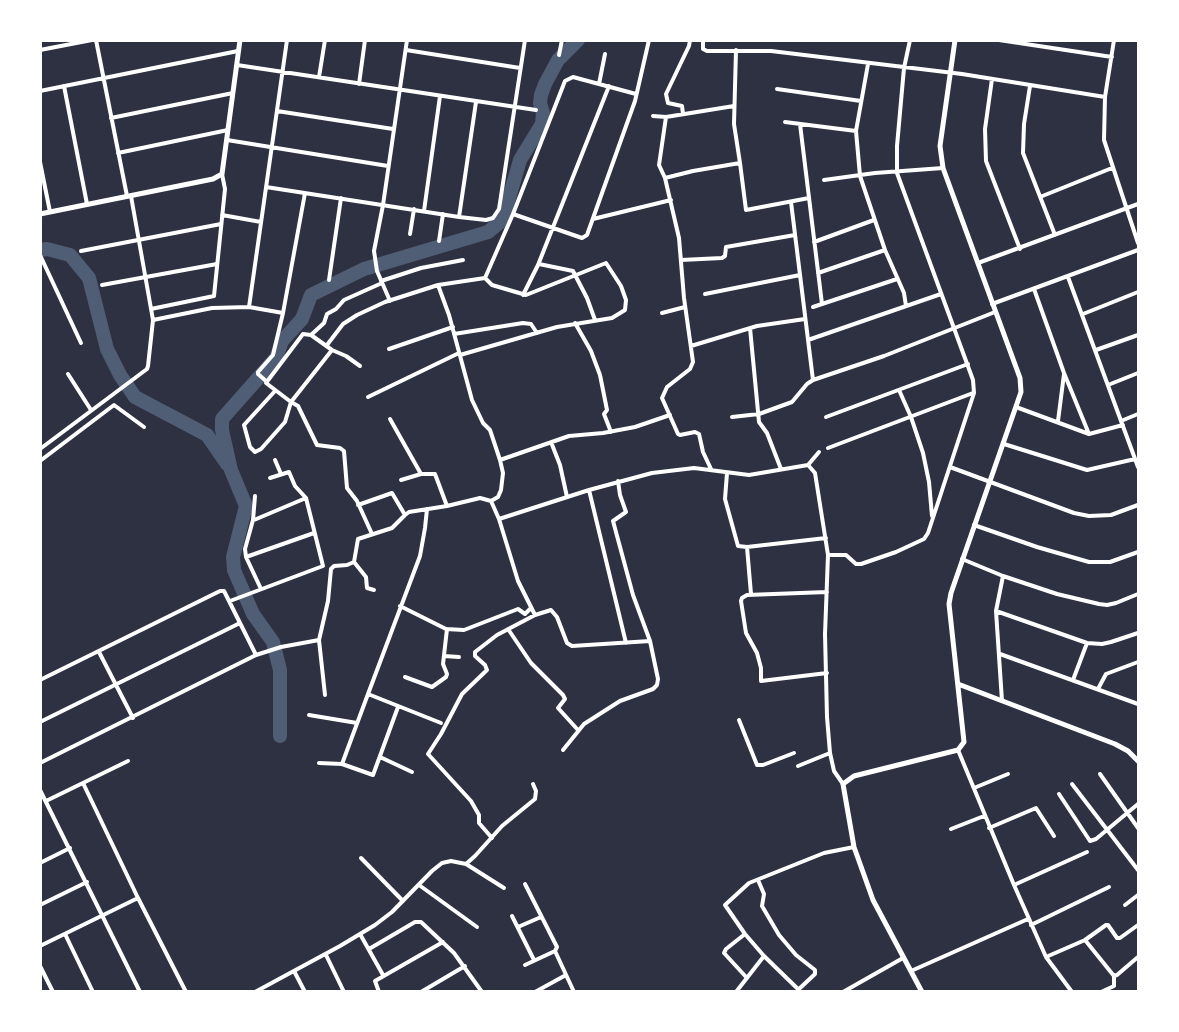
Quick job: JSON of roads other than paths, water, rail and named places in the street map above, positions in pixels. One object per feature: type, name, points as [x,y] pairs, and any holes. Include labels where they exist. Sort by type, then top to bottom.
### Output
[{"type":"street","points":[[40,50],[94,40],[147,277],[153,321],[147,369],[40,449]]},
{"type":"street","points":[[152,309],[213,296],[225,189],[222,174],[240,40]]},
{"type":"street","points":[[249,307],[287,40]]},
{"type":"street","points":[[319,77],[325,40]]},
{"type":"street","points":[[359,84],[365,40]]},
{"type":"street","points":[[390,300],[373,258],[407,40]]},
{"type":"street","points":[[266,187],[459,217],[493,219],[499,210],[525,40]]},
{"type":"street","points":[[559,55],[561,40]]},
{"type":"street","points":[[513,214],[582,238],[587,236],[636,94],[649,40]]},
{"type":"street","points":[[683,114],[682,106],[667,102],[666,94],[690,40]]},
{"type":"street","points":[[703,40],[704,50],[771,51],[950,73],[1105,97]]},
{"type":"street","points":[[828,555],[846,555],[856,564],[861,564],[924,539],[951,466],[974,393],[968,364],[897,173],[904,68],[910,40]]},
{"type":"street","points":[[843,784],[854,776],[958,750],[964,742],[949,604],[953,582],[1022,392],[1020,378],[943,168],[940,146],[955,40]]},
{"type":"street","points":[[999,40],[1112,57]]},
{"type":"street","points":[[1114,40],[1105,97],[1104,140],[1138,243]]},
{"type":"street","points":[[406,50],[520,68]]},
{"type":"street","points":[[736,50],[734,124],[746,210],[809,198]]},
{"type":"street","points":[[40,91],[238,51]]},
{"type":"street","points":[[599,84],[605,54]]},
{"type":"street","points":[[868,64],[856,131],[860,176],[885,250],[904,293],[906,306]]},
{"type":"street","points":[[237,65],[536,110]]},
{"type":"street","points":[[485,278],[513,214],[564,82],[573,77],[636,94]]},
{"type":"street","points":[[992,79],[985,129],[986,161],[1020,249]]},
{"type":"street","points":[[64,86],[87,204]]},
{"type":"street","points":[[524,295],[609,86]]},
{"type":"street","points":[[1030,86],[1024,124],[1023,153],[1055,235]]},
{"type":"street","points":[[777,89],[861,101]]},
{"type":"street","points":[[111,118],[233,93]]},
{"type":"street","points":[[424,211],[440,96]]},
{"type":"street","points":[[459,217],[476,101]]},
{"type":"street","points":[[653,116],[666,117],[734,106]]},
{"type":"street","points":[[277,111],[393,129]]},
{"type":"street","points":[[666,117],[659,165],[665,178],[677,225],[692,366],[666,387],[662,398],[678,434],[695,432],[699,434],[703,452],[711,469]]},
{"type":"street","points":[[785,122],[856,131]]},
{"type":"street","points":[[800,124],[822,304]]},
{"type":"street","points":[[118,153],[228,130]]},
{"type":"street","points":[[227,140],[388,165]]},
{"type":"street","points":[[40,162],[50,212]]},
{"type":"street","points":[[665,178],[740,163]]},
{"type":"street","points":[[824,180],[875,173],[943,168]]},
{"type":"street","points":[[1040,197],[1112,168]]},
{"type":"street","points":[[40,214],[216,178],[222,174]]},
{"type":"street","points":[[304,192],[274,354],[258,370],[258,374],[266,385],[298,406],[317,445],[339,448],[344,451],[347,488],[372,534]]},
{"type":"street","points":[[329,280],[341,198]]},
{"type":"street","points":[[593,219],[671,200]]},
{"type":"street","points":[[791,202],[813,380]]},
{"type":"street","points":[[978,264],[1138,204]]},
{"type":"street","points":[[410,234],[414,209]]},
{"type":"street","points":[[438,241],[443,214]]},
{"type":"street","points":[[222,215],[261,222]]},
{"type":"street","points":[[814,242],[874,220]]},
{"type":"street","points":[[81,251],[221,224]]},
{"type":"street","points":[[681,260],[722,258],[725,256],[726,247],[795,235]]},
{"type":"street","points":[[818,273],[885,250]]},
{"type":"street","points":[[992,304],[1138,250]]},
{"type":"street","points":[[40,255],[81,343]]},
{"type":"street","points":[[311,335],[324,323],[327,314],[336,309],[344,300],[382,282],[421,268],[463,260]]},
{"type":"street","points":[[538,263],[567,268],[576,274],[595,320]]},
{"type":"street","points":[[368,397],[459,354],[575,323],[612,318],[625,310],[626,300],[621,286],[606,263],[524,295],[492,285],[485,278]]},
{"type":"street","points":[[102,285],[216,264]]},
{"type":"street","points":[[705,294],[800,274]]},
{"type":"street","points":[[1068,277],[1138,467]]},
{"type":"street","points":[[327,345],[343,324],[390,300],[438,285],[485,278]]},
{"type":"street","points":[[813,307],[897,279]]},
{"type":"street","points":[[374,590],[367,588],[366,577],[354,562],[356,542],[392,528],[405,514],[474,498],[491,501],[498,497],[501,490],[503,473],[500,460],[490,430],[483,423],[472,400],[453,327],[438,285]]},
{"type":"street","points":[[1034,289],[1089,434]]},
{"type":"street","points":[[1083,314],[1138,292]]},
{"type":"street","points":[[808,340],[941,294]]},
{"type":"street","points":[[153,321],[212,308],[249,307],[283,313]]},
{"type":"street","points":[[662,313],[685,307]]},
{"type":"street","points":[[732,417],[759,414],[794,401],[813,380],[884,356],[995,312]]},
{"type":"street","points":[[691,346],[750,328],[805,319]]},
{"type":"street","points":[[454,334],[523,323],[531,324],[537,333]]},
{"type":"street","points":[[575,323],[591,351],[600,375],[607,410],[604,414],[611,432]]},
{"type":"street","points":[[389,349],[453,327]]},
{"type":"street","points":[[750,328],[754,388],[760,426],[767,433],[781,469]]},
{"type":"street","points":[[264,380],[302,335],[311,335],[360,366]]},
{"type":"street","points":[[1096,350],[1138,335]]},
{"type":"street","points":[[275,391],[244,425],[252,450],[255,452],[261,449],[285,422],[291,402],[332,350]]},
{"type":"street","points":[[826,417],[968,364]]},
{"type":"street","points":[[1058,421],[1064,373]]},
{"type":"street","points":[[1108,385],[1138,373]]},
{"type":"street","points":[[68,374],[91,410]]},
{"type":"street","points":[[899,390],[923,453],[929,482],[932,519]]},
{"type":"street","points":[[828,448],[974,393]]},
{"type":"street","points":[[107,398],[144,427]]},
{"type":"street","points":[[40,461],[114,405]]},
{"type":"street","points":[[1016,406],[1089,434],[1122,423],[1138,414]]},
{"type":"street","points":[[500,460],[569,436],[611,432],[670,415]]},
{"type":"street","points":[[390,419],[421,474]]},
{"type":"street","points":[[551,442],[560,465],[567,497]]},
{"type":"street","points":[[1004,444],[1087,470],[1135,459]]},
{"type":"street","points":[[499,519],[652,472],[694,468],[749,475],[808,465],[819,452]]},
{"type":"street","points":[[275,460],[281,474]]},
{"type":"street","points":[[808,465],[814,473],[828,555],[825,634],[830,753],[834,771],[843,784],[854,847],[873,900],[922,992]]},
{"type":"street","points":[[951,466],[1061,510],[1089,516],[1111,514],[1138,505]]},
{"type":"street","points":[[230,601],[323,566],[306,498],[295,486],[290,472],[270,478]]},
{"type":"street","points":[[401,480],[433,473],[436,475],[447,506]]},
{"type":"street","points":[[727,473],[725,499],[735,543],[738,546],[747,547],[826,538]]},
{"type":"street","points":[[563,750],[584,724],[620,701],[655,687],[658,679],[650,641],[633,595],[613,521],[626,512],[618,481]]},
{"type":"street","points":[[589,490],[626,643]]},
{"type":"street","points":[[358,505],[392,493],[405,514]]},
{"type":"street","points":[[255,496],[253,520],[245,549],[246,557],[261,590]]},
{"type":"street","points":[[253,520],[306,498]]},
{"type":"street","points":[[491,501],[499,519],[518,581],[535,615]]},
{"type":"street","points":[[342,764],[420,556],[427,509]]},
{"type":"street","points":[[974,525],[1089,562],[1110,562],[1138,552]]},
{"type":"street","points":[[246,557],[314,533]]},
{"type":"street","points":[[747,547],[751,595]]},
{"type":"street","points":[[962,559],[1057,594],[1099,604],[1116,603],[1138,594]]},
{"type":"street","points":[[325,695],[319,640],[328,601],[330,569],[354,562]]},
{"type":"street","points":[[1002,702],[996,611],[1003,576]]},
{"type":"street","points":[[40,680],[220,591],[224,591],[230,601],[256,655]]},
{"type":"street","points":[[827,592],[751,595],[743,596],[741,602],[746,633],[757,653],[761,668],[761,681],[784,676],[827,673]]},
{"type":"street","points":[[400,606],[447,629],[466,630],[518,609],[525,614],[531,608]]},
{"type":"street","points":[[492,838],[479,824],[479,815],[471,801],[428,754],[462,694],[487,670],[475,656],[475,652],[508,629],[550,610],[557,617],[567,643],[572,646],[650,641]]},
{"type":"street","points":[[996,611],[1087,643],[1102,644],[1138,633]]},
{"type":"street","points":[[40,722],[240,623]]},
{"type":"street","points":[[405,677],[430,687],[447,676],[443,664],[447,629]]},
{"type":"street","points":[[508,629],[531,663],[563,695],[565,699],[558,708],[578,730]]},
{"type":"street","points":[[40,763],[256,655],[281,647],[319,640]]},
{"type":"street","points":[[1073,680],[1087,643]]},
{"type":"street","points":[[99,652],[133,718]]},
{"type":"street","points":[[1000,654],[1138,704]]},
{"type":"street","points":[[444,656],[459,657]]},
{"type":"street","points":[[1098,689],[1106,674],[1138,662]]},
{"type":"street","points":[[958,684],[1115,744],[1138,760]]},
{"type":"street","points":[[368,694],[441,723]]},
{"type":"street","points":[[319,763],[342,764],[373,775],[398,706]]},
{"type":"street","points":[[309,716],[357,723]]},
{"type":"street","points":[[739,720],[757,765],[764,765],[794,753]]},
{"type":"street","points":[[958,750],[1028,919],[1046,957],[1072,992]]},
{"type":"street","points":[[798,766],[830,753]]},
{"type":"street","points":[[380,758],[412,772]]},
{"type":"street","points":[[46,801],[128,761]]},
{"type":"street","points":[[974,788],[1008,774]]},
{"type":"street","points":[[1100,774],[1138,828]]},
{"type":"street","points":[[83,783],[186,992]]},
{"type":"street","points":[[466,864],[502,826],[535,800],[537,791],[533,784]]},
{"type":"street","points":[[1072,784],[1138,870]]},
{"type":"street","points":[[40,790],[140,992]]},
{"type":"street","points":[[1059,794],[1090,841],[1096,839],[1138,804]]},
{"type":"street","points":[[989,828],[1036,808],[1054,836]]},
{"type":"street","points":[[951,829],[984,816]]},
{"type":"street","points":[[757,880],[764,894],[762,906],[779,935],[796,955],[815,970],[815,974],[800,990],[764,956],[725,905],[745,885],[757,880],[824,853],[854,847]]},
{"type":"street","points":[[40,863],[70,848]]},
{"type":"street","points":[[1014,885],[1087,852]]},
{"type":"street","points":[[362,858],[403,901]]},
{"type":"street","points":[[255,992],[326,954],[392,912],[442,863],[451,861],[466,864],[504,888]]},
{"type":"street","points":[[40,905],[87,882]]},
{"type":"street","points":[[525,884],[555,944],[555,951],[574,992]]},
{"type":"street","points":[[419,885],[477,927]]},
{"type":"street","points":[[1031,925],[1109,887]]},
{"type":"street","points":[[1125,905],[1138,895]]},
{"type":"street","points":[[40,946],[138,898]]},
{"type":"street","points":[[512,916],[534,960]]},
{"type":"street","points":[[518,927],[541,916]]},
{"type":"street","points":[[910,971],[1028,919]]},
{"type":"street","points":[[369,949],[417,921],[443,942],[465,966],[482,991]]},
{"type":"street","points":[[1046,957],[1086,940],[1106,925],[1117,938],[1123,937],[1138,926]]},
{"type":"street","points":[[65,934],[93,992]]},
{"type":"street","points":[[360,934],[383,975]]},
{"type":"street","points":[[745,934],[724,953],[747,978]]},
{"type":"street","points":[[1086,940],[1113,976],[1114,986],[1101,992]]},
{"type":"street","points":[[379,992],[374,982],[443,942]]},
{"type":"street","points":[[525,965],[555,951]]},
{"type":"street","points":[[326,954],[344,992]]},
{"type":"street","points":[[736,992],[764,956]]},
{"type":"street","points":[[1113,976],[1138,957]]},
{"type":"street","points":[[843,992],[903,958]]},
{"type":"street","points":[[40,966],[53,992]]},
{"type":"street","points":[[421,992],[465,966]]},
{"type":"street","points":[[294,971],[305,992]]},
{"type":"street","points":[[535,992],[566,975]]},
{"type":"waterway","points":[[280,736],[280,670],[273,642],[253,614],[234,570],[233,557],[246,506],[231,470],[222,430],[222,419],[276,358],[282,341],[302,319],[311,295],[364,269],[488,232],[500,222],[520,160],[542,124],[543,113],[540,103],[545,84],[558,60],[578,40]]},
{"type":"waterway","points":[[40,250],[47,249],[70,255],[89,278],[107,349],[120,375],[135,397],[207,435],[227,464]]}]
